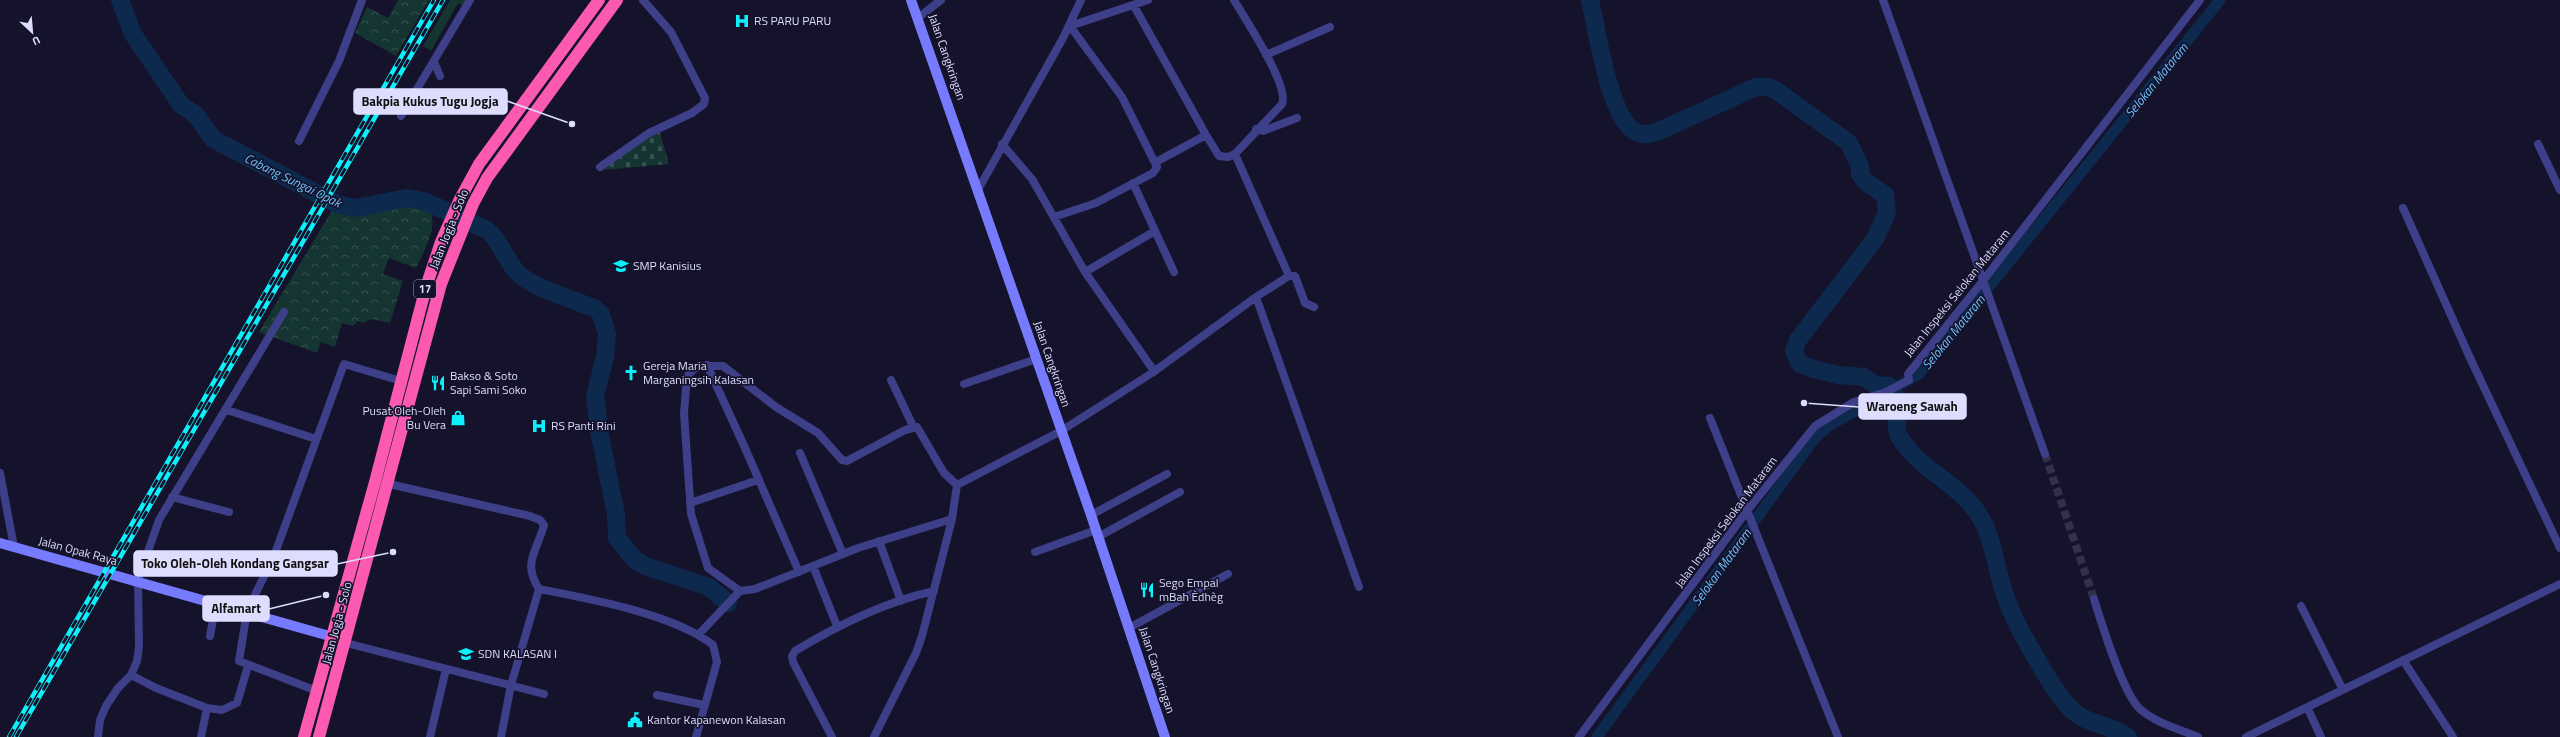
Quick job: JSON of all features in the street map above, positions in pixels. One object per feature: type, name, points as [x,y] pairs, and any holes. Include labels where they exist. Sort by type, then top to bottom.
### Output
[{"type":"highway","name":"Jalan Jogja - Solo","points":[[306,731],[333,637],[426,287],[441,242],[460,199],[479,164],[599,0]]},
{"type":"highway","name":"Jalan Jogja - Solo","points":[[320,733],[389,484],[441,284],[455,246],[473,204],[492,171],[617,0]]},
{"type":"highway","points":[[306,731],[320,733]]},
{"type":"main road","name":"Jalan Cangkringan","points":[[911,0],[919,17],[979,188],[1165,737]]},
{"type":"main road","name":"Jalan Opak Raya","points":[[0,542],[138,580],[333,637]]},
{"type":"street","points":[[299,141],[339,61],[362,0]]},
{"type":"street","points":[[401,116],[426,70],[434,62],[470,0]]},
{"type":"street","points":[[600,167],[649,133],[692,113],[704,104],[705,98],[671,32],[643,0]]},
{"type":"street","points":[[919,17],[940,0]]},
{"type":"street","points":[[979,188],[1002,144],[1070,26],[1081,0]]},
{"type":"street","points":[[1070,26],[1134,6],[1148,0]]},
{"type":"street","points":[[1134,6],[1219,156],[1228,157],[1235,154],[1256,129],[1284,100],[1266,55],[1234,0]]},
{"type":"street","points":[[1882,0],[2045,454]]},
{"type":"street","name":"Jalan Inspeksi Selokan Mataram","points":[[1578,737],[1749,515],[1815,426],[1854,402],[1886,392],[1908,380],[1908,374],[1983,284],[2200,0]]},
{"type":"street","points":[[1054,217],[1096,203],[1156,170],[1156,162],[1122,97],[1070,26]]},
{"type":"street","points":[[1266,55],[1330,27]]},
{"type":"street","points":[[434,62],[440,76]]},
{"type":"street","points":[[1256,129],[1263,131],[1297,118]]},
{"type":"street","points":[[1156,162],[1206,135]]},
{"type":"street","points":[[1002,144],[1032,180],[1085,272],[1154,371]]},
{"type":"street","points":[[2538,144],[2560,190]]},
{"type":"street","points":[[1235,154],[1290,276]]},
{"type":"street","points":[[1133,183],[1174,272]]},
{"type":"street","points":[[2403,208],[2471,360],[2560,548]]},
{"type":"street","points":[[1085,272],[1154,231]]},
{"type":"street","points":[[957,486],[1061,431],[1154,371],[1256,297],[1290,276],[1295,276],[1306,303],[1314,307]]},
{"type":"street","points":[[1256,297],[1359,587]]},
{"type":"street","points":[[98,737],[100,720],[106,706],[118,688],[131,675],[139,647],[138,580],[159,520],[227,410],[264,342],[284,312]]},
{"type":"street","points":[[964,384],[1036,359]]},
{"type":"street","points":[[318,691],[248,666],[239,659],[246,612],[274,556],[344,364],[401,381]]},
{"type":"street","points":[[740,591],[714,573],[704,561],[691,514],[684,413],[687,376],[692,370],[707,365],[716,365],[728,369],[776,407],[812,428],[842,460],[847,461],[913,426]]},
{"type":"street","points":[[707,365],[799,572]]},
{"type":"street","points":[[891,380],[913,426],[920,429],[944,472],[957,486]]},
{"type":"street","points":[[227,410],[316,439]]},
{"type":"street","points":[[1710,418],[1838,737]]},
{"type":"street","points":[[800,452],[843,554]]},
{"type":"street","points":[[0,473],[14,547]]},
{"type":"street","points":[[1091,515],[1167,474]]},
{"type":"street","points":[[690,504],[758,480]]},
{"type":"street","points":[[389,484],[530,516],[540,520],[544,525],[530,566],[531,574],[539,589],[511,685],[501,737]]},
{"type":"street","points":[[874,737],[916,653],[952,519],[957,486]]},
{"type":"street","points":[[1035,552],[1097,533],[1180,492]]},
{"type":"street","points":[[172,497],[229,512]]},
{"type":"street","points":[[699,634],[740,591],[755,589],[878,540],[952,519]]},
{"type":"street","points":[[878,540],[901,601]]},
{"type":"street","points":[[813,566],[837,626]]},
{"type":"street","points":[[1129,628],[1228,574]]},
{"type":"street","points":[[2246,737],[2342,688],[2560,584]]},
{"type":"street","points":[[539,589],[618,606],[699,634],[713,645],[717,655],[696,737]]},
{"type":"street","points":[[832,737],[797,670],[792,656],[795,651],[837,626],[934,590]]},
{"type":"street","points":[[2094,599],[2120,672],[2138,708],[2156,720],[2198,737]]},
{"type":"street","points":[[210,636],[216,603]]},
{"type":"street","points":[[2301,606],[2342,688]]},
{"type":"street","points":[[346,643],[544,694]]},
{"type":"street","points":[[2403,660],[2453,737]]},
{"type":"street","points":[[131,675],[156,688],[207,708],[222,710],[237,703],[248,666]]},
{"type":"street","points":[[430,737],[446,669]]},
{"type":"street","points":[[657,695],[704,705]]},
{"type":"street","points":[[2307,707],[2321,737]]},
{"type":"street","points":[[201,737],[207,708]]},
{"type":"green space","points":[[398,0],[429,0],[396,56],[355,33],[367,7],[388,18]]},
{"type":"green space","points":[[450,0],[467,0],[464,6],[458,3],[431,51],[423,46]]},
{"type":"green space","points":[[659,130],[669,164],[604,170],[606,166]]},
{"type":"green space","points":[[345,199],[359,204],[422,204],[429,207],[432,215],[432,230],[430,238],[416,268],[389,258],[383,274],[403,281],[390,323],[371,319],[363,323],[358,321],[353,326],[342,323],[335,347],[321,342],[317,353],[259,332],[337,202]]},
{"type":"waterway","name":"Cabang Sungai Opak","points":[[120,0],[133,34],[181,105],[196,115],[213,139],[337,204],[355,208],[407,198],[424,201],[487,230],[497,240],[511,265],[527,280],[546,290],[594,308],[601,314],[607,334],[605,357],[595,396],[600,436],[616,514],[617,538],[635,560],[645,566],[709,587],[728,603]]},
{"type":"waterway","points":[[1590,0],[1611,92],[1618,110],[1627,124],[1636,132],[1644,134],[1657,132],[1756,87],[1768,87],[1777,91],[1849,143],[1860,166],[1860,174],[1866,182],[1885,195],[1887,213],[1875,239],[1798,340],[1794,351],[1800,364],[1838,375],[1864,377],[1875,385],[1889,386],[1896,397],[1899,411],[1897,428],[1900,438],[1913,455],[1963,496],[1979,515],[1989,535],[2007,601],[2026,641],[2062,699],[2076,714],[2114,729],[2128,737]]},
{"type":"waterway","name":"Selokan Mataram","points":[[1597,737],[1815,438],[1829,426],[1919,374],[2220,0]]},
{"type":"tunnel","points":[[2045,454],[2094,599]]},
{"type":"railway","points":[[9,737],[434,0]]},
{"type":"railway","points":[[16,737],[443,0]]},
{"type":"place","name":"RS PARU PARU","points":[[742,21]]},
{"type":"place","name":"Bakpia Kukus Tugu Jogja","points":[[572,124]]},
{"type":"place","name":"SMP Kanisius","points":[[621,266]]},
{"type":"place","name":"Gereja Maria Marganingsih Kalasan","points":[[631,373]]},
{"type":"place","name":"Bakso & Soto Sapi Sami Soko","points":[[438,383]]},
{"type":"place","name":"Waroeng Sawah","points":[[1804,403]]},
{"type":"place","name":"Pusat Oleh-Oleh Bu Vera","points":[[458,418]]},
{"type":"place","name":"RS Panti Rini","points":[[539,426]]},
{"type":"place","name":"Toko Oleh-Oleh Kondang Gangsar","points":[[393,552]]},
{"type":"place","name":"Sego Empal mBah Èdhèg","points":[[1147,590]]},
{"type":"place","name":"Alfamart","points":[[326,595]]},
{"type":"place","name":"SDN KALASAN I","points":[[466,654]]},
{"type":"place","name":"Kantor Kapanewon Kalasan","points":[[635,720]]}]
